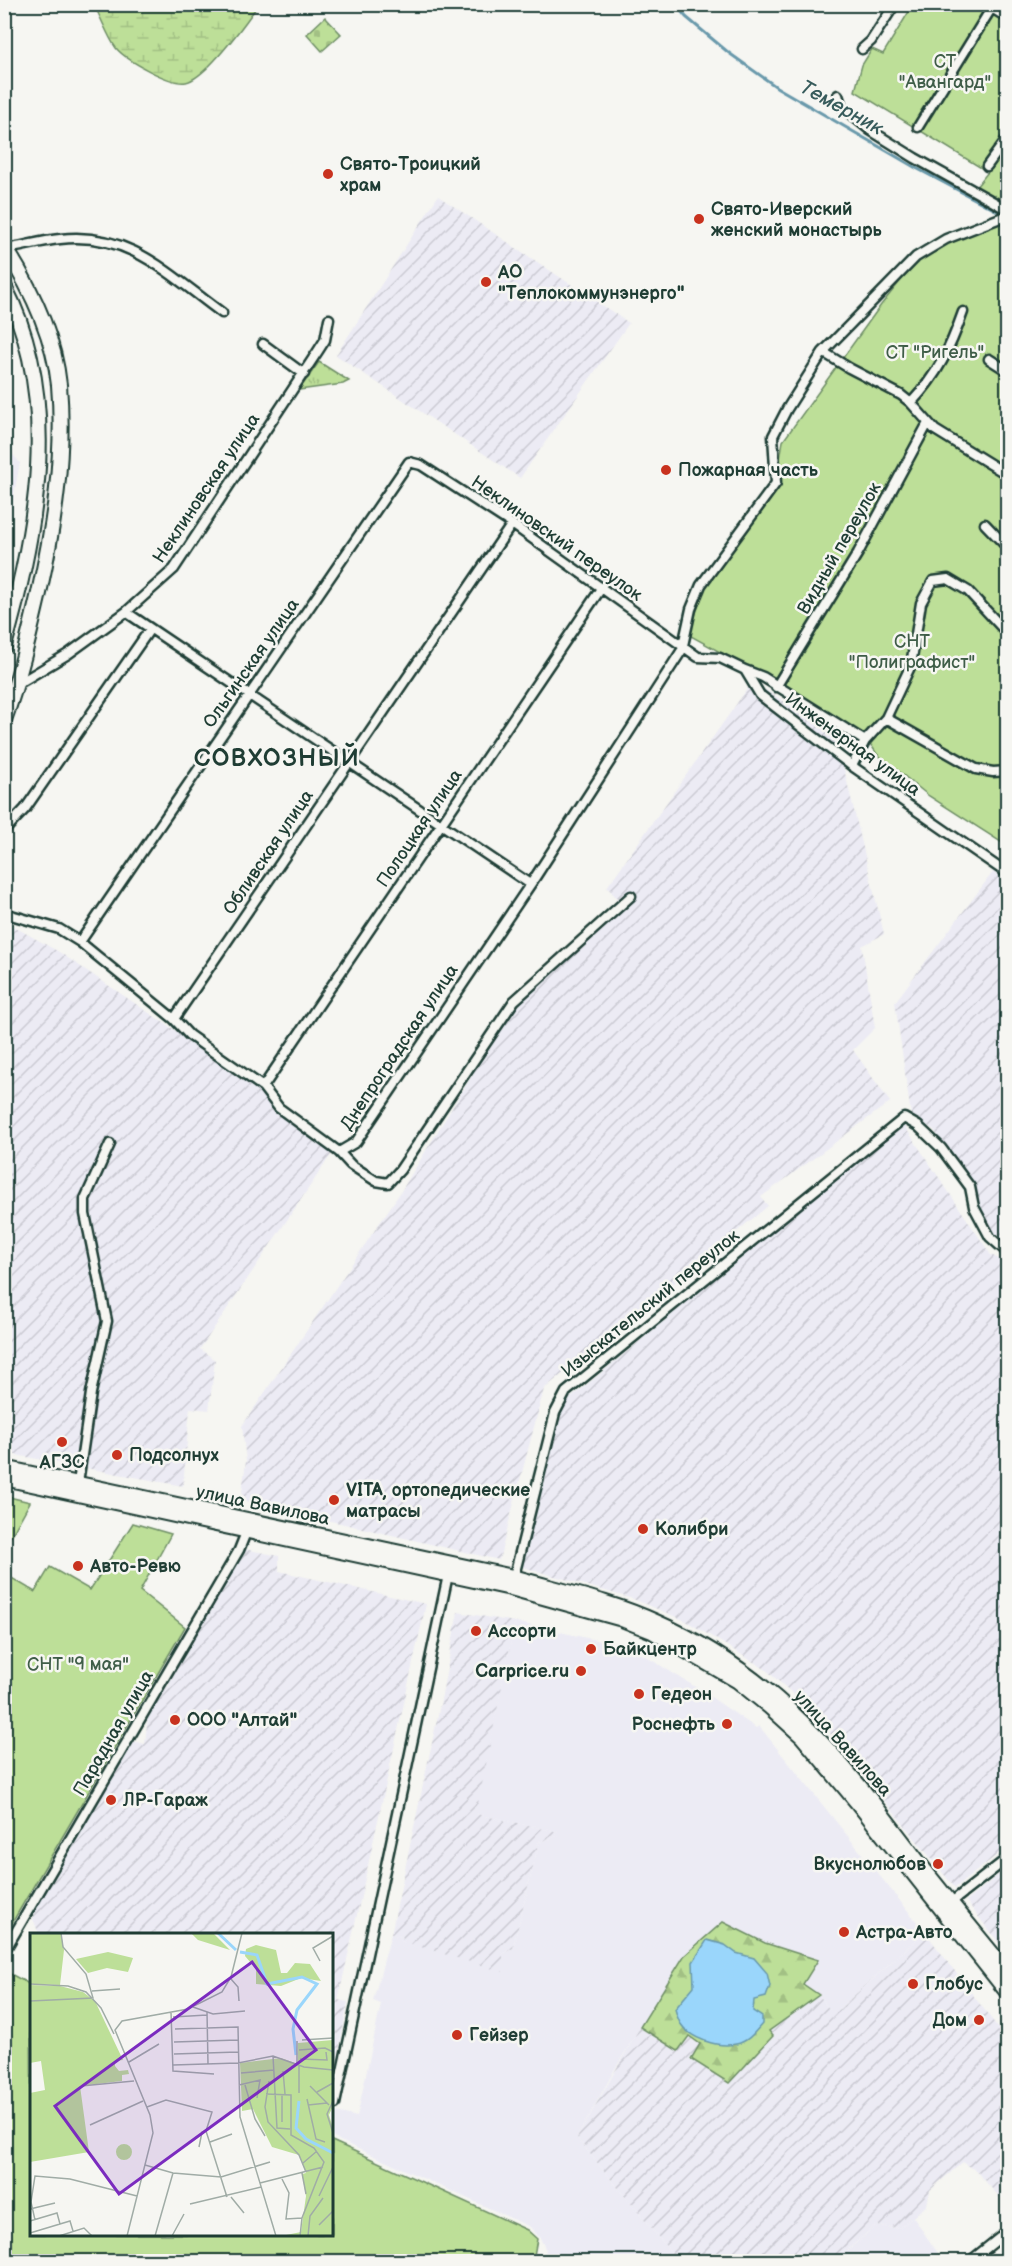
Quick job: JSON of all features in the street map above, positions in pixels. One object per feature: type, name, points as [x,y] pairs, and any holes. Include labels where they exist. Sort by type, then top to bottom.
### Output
[{"type":"main road","points":[[4,720],[16,685],[52,532],[60,457],[59,384],[42,314],[5,248]]},
{"type":"main road","points":[[4,286],[30,353],[37,398],[39,457],[32,527],[4,646]]},
{"type":"main road","name":"улица Вавилова","points":[[4,1468],[596,1600],[656,1622],[745,1672],[778,1698],[837,1758],[1008,1993]]},
{"type":"main road","name":"улица Вавилова","points":[[4,1478],[448,1575],[512,1582]]},
{"type":"main road","name":"улица Вавилова","points":[[946,1906],[1008,1973]]},
{"type":"street","points":[[862,49],[871,42],[895,4]]},
{"type":"street","points":[[918,127],[993,6],[1008,18]]},
{"type":"street","points":[[838,95],[842,107],[870,130],[1008,210]]},
{"type":"street","points":[[987,166],[1008,137]]},
{"type":"street","points":[[865,741],[762,677],[720,658],[698,657],[683,647],[691,609],[701,585],[776,483],[773,436],[787,408],[823,352],[915,257],[957,233],[1008,215]]},
{"type":"street","points":[[5,248],[60,239],[89,238],[112,241],[143,255],[222,313]]},
{"type":"street","points":[[911,403],[930,382],[951,344],[963,312]]},
{"type":"street","name":"Неклиновская улица","points":[[16,685],[68,654],[126,612],[174,569],[304,374],[325,340],[329,319]]},
{"type":"street","points":[[263,344],[304,374]]},
{"type":"street","points":[[823,352],[901,395],[935,430],[1008,475]]},
{"type":"street","points":[[988,359],[1008,370]]},
{"type":"street","name":"Видный переулок","points":[[776,687],[858,553],[928,423]]},
{"type":"street","name":"Неклиновский переулок","points":[[409,462],[421,465],[512,524],[683,647]]},
{"type":"street","name":"Ольгинская улица","points":[[80,942],[409,462]]},
{"type":"street","name":"Обливская улица","points":[[174,1019],[512,524]]},
{"type":"street","points":[[985,524],[1008,548]]},
{"type":"street","points":[[852,766],[865,741],[886,718],[911,665],[921,603],[933,581],[948,579],[968,591],[1008,634]]},
{"type":"street","name":"Полоцкая улица","points":[[263,1087],[602,587]]},
{"type":"street","points":[[126,612],[530,884]]},
{"type":"street","points":[[4,831],[25,809],[150,629]]},
{"type":"street","name":"Днепроградская улица","points":[[631,896],[514,1001],[400,1170],[388,1183],[376,1181],[351,1165],[339,1152],[356,1142],[530,884],[683,647]]},
{"type":"street","name":"Инженерная улица","points":[[745,670],[760,695],[852,766],[1008,874]]},
{"type":"street","points":[[886,718],[975,769],[993,772],[1008,771]]},
{"type":"street","points":[[4,913],[59,929],[80,942],[174,1019],[189,1035],[263,1087],[279,1108],[339,1152]]},
{"type":"street","name":"Изыскательский переулок","points":[[512,1582],[555,1413],[566,1392],[904,1118],[918,1126],[941,1148],[970,1187],[974,1207],[990,1237],[1008,1253]]},
{"type":"street","points":[[78,1483],[91,1393],[107,1321],[84,1214],[85,1199],[110,1144]]},
{"type":"street","name":"Парадная улица","points":[[4,1952],[239,1550],[247,1530]]},
{"type":"street","points":[[335,2104],[448,1575]]},
{"type":"street","points":[[946,1906],[1008,1858]]},
{"type":"street","points":[[969,2262],[1008,2231]]},
{"type":"shaded area","points":[[438,196],[629,323],[520,478],[336,355]]},
{"type":"shaded area","points":[[5,445],[20,463],[5,541]]},
{"type":"shaded area","points":[[752,682],[835,732],[884,934],[862,946],[875,1028],[853,1050],[890,1102],[761,1197],[768,1206],[544,1389],[499,1560],[241,1500],[246,1461],[242,1426],[400,1193],[520,997],[622,904],[607,887]]},
{"type":"shaded area","points":[[993,872],[1007,881],[1007,1244],[985,1226],[968,1180],[934,1130],[911,1115],[895,1002]]},
{"type":"shaded area","points":[[4,921],[59,952],[250,1081],[337,1146],[200,1349],[215,1360],[209,1410],[190,1408],[183,1486],[5,1453],[4,1308],[7,1297],[4,1296]]},
{"type":"shaded area","points":[[903,1124],[991,1255],[1007,1263],[1007,1847],[955,1888],[811,1710],[765,1669],[686,1621],[633,1599],[520,1566],[561,1406]]},
{"type":"shaded area","points":[[244,1549],[279,1556],[279,1571],[426,1604],[338,2000],[348,2002],[333,2082],[333,1933],[39,1933],[33,1919],[38,1903],[133,1741],[145,1744],[148,1714],[160,1690],[169,1686],[168,1677]]},
{"type":"shaded area","points":[[458,1612],[515,1622],[476,1814],[559,1832],[554,1837],[539,1842],[513,1948],[503,1954],[503,1972],[401,1941],[403,1937],[391,1934]]},
{"type":"shaded area","points":[[515,1622],[632,1648],[702,1691],[756,1728],[759,1726],[925,1932],[838,2010],[830,2010],[819,1995],[803,1984],[817,1959],[765,1943],[723,1922],[684,1956],[615,2069],[577,2138],[678,2261],[541,2261],[546,2250],[540,2238],[530,2227],[333,2137],[333,2111],[357,2117],[381,2004],[373,2001],[391,1934],[403,1937],[401,1941],[503,1959],[503,1954],[513,1948],[539,1842],[554,1837],[558,1832],[475,1814]]},
{"type":"shaded area","points":[[1007,1868],[1007,1953],[966,1901]]},
{"type":"shaded area","points":[[925,1932],[1002,2033],[1007,2048],[1007,2201],[1003,2201],[975,2170],[963,2162],[930,2190],[927,2205],[900,2228],[875,2226],[835,2261],[678,2261],[577,2138],[640,2027],[678,2051],[688,2035],[700,2044],[692,2059],[729,2082],[773,2036],[768,2032],[819,1995],[830,2010],[834,2007],[838,2010]]},
{"type":"shaded area","points":[[913,2217],[944,2262],[835,2262],[875,2226],[900,2228]]},
{"type":"shaded area","points":[[1007,2246],[1007,2261],[988,2261]]},
{"type":"green space","points":[[88,5],[258,5],[235,36],[204,71],[186,82],[179,82],[159,76],[121,53],[110,39],[95,7]]},
{"type":"green space","name":"СТ \"Авангард\"","points":[[913,5],[1007,5],[1007,203],[976,187],[988,172],[855,91],[862,65],[872,49],[883,54]]},
{"type":"green space","points":[[325,17],[341,34],[322,51],[307,34]]},
{"type":"green space","points":[[1007,215],[1007,846],[929,796],[877,754],[865,736],[780,685],[689,635],[705,585],[776,483],[783,441],[881,305],[919,258],[958,233]]},
{"type":"green space","points":[[319,362],[349,381],[343,384],[299,390]]},
{"type":"green space","points":[[4,1496],[30,1502],[5,1547]]},
{"type":"green space","name":"СНТ \"9 мая\"","points":[[133,1523],[171,1534],[140,1591],[185,1627],[5,1935],[5,1574],[35,1592],[50,1567],[90,1590]]},
{"type":"green space","points":[[723,1922],[765,1943],[818,1960],[803,1984],[819,1995],[769,2031],[773,2036],[729,2083],[691,2059],[700,2044],[689,2036],[678,2051],[640,2027],[684,1956]]},
{"type":"green space","points":[[5,1971],[30,1984],[30,2236],[333,2236],[333,2141],[527,2230],[537,2239],[533,2261],[5,2261]]},
{"type":"water","points":[[707,1940],[754,1958],[767,1973],[770,1986],[766,1997],[754,2000],[753,2011],[762,2017],[762,2024],[751,2036],[740,2043],[721,2045],[697,2038],[685,2029],[676,2014],[675,2009],[694,1986],[693,1962]]},
{"type":"waterway","name":"Темерник","points":[[675,4],[686,17],[729,53],[778,88],[916,168],[1003,214]]},
{"type":"place","name":"Свято-Троицкий храм","points":[[328,174]]},
{"type":"place","name":"Свято-Иверский женский монастырь","points":[[699,219]]},
{"type":"place","name":"АО \"Теплокоммунэнерго\"","points":[[486,282]]},
{"type":"place","name":"Пожарная часть","points":[[666,470]]},
{"type":"place","name":"АГЗС","points":[[62,1442]]},
{"type":"place","name":"Подсолнух","points":[[117,1455]]},
{"type":"place","name":"VITA, ортопедические матрасы","points":[[334,1500]]},
{"type":"place","name":"Колибри","points":[[643,1529]]},
{"type":"place","name":"Авто-Ревю","points":[[78,1566]]},
{"type":"place","name":"Ассорти","points":[[476,1631]]},
{"type":"place","name":"Байкцентр","points":[[591,1649]]},
{"type":"place","name":"Carprice.ru","points":[[581,1671]]},
{"type":"place","name":"Гедеон","points":[[639,1694]]},
{"type":"place","name":"ООО \"Алтай\"","points":[[175,1720]]},
{"type":"place","name":"Роснефть","points":[[727,1724]]},
{"type":"place","name":"ЛР-Гараж","points":[[111,1800]]},
{"type":"place","name":"Вкуснолюбов","points":[[938,1864]]},
{"type":"place","name":"Астра-Авто","points":[[844,1932]]},
{"type":"place","name":"Глобус","points":[[913,1984]]},
{"type":"place","name":"Дом","points":[[979,2020]]},
{"type":"place","name":"Гейзер","points":[[457,2035]]},
{"type":"district","name":"СОВХОЗНЫЙ","points":[[277,758]]},
{"type":"park label","name":"СТ \"Ригель\"","points":[[935,352]]},
{"type":"park label","name":"СНТ \"Полиграфист\"","points":[[912,651]]}]
